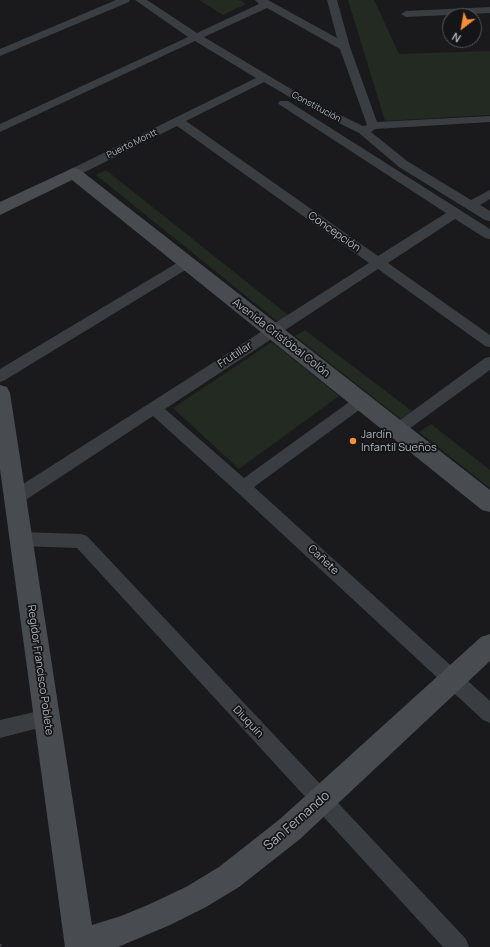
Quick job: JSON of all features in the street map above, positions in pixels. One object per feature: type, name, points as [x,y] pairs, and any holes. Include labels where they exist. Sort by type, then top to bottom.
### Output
[{"type":"street","points":[[0,53],[124,0]]},
{"type":"street","name":"Constitución","points":[[140,0],[196,37],[307,103],[368,128],[403,164],[490,217]]},
{"type":"street","points":[[332,0],[368,128],[490,119]]},
{"type":"street","points":[[0,128],[196,37],[263,2],[345,47]]},
{"type":"street","points":[[406,14],[490,10]]},
{"type":"street","name":"Puerto Montt","points":[[0,209],[264,78]]},
{"type":"street","name":"Constitución","points":[[284,103],[490,235]]},
{"type":"street","name":"Concepción","points":[[178,121],[490,342]]},
{"type":"street","name":"Avenida Cristóbal Colón","points":[[73,173],[490,503]]},
{"type":"street","points":[[471,205],[490,194]]},
{"type":"street","name":"Frutillar","points":[[15,498],[455,213]]},
{"type":"street","points":[[0,376],[187,263]]},
{"type":"street","points":[[397,430],[490,362]]},
{"type":"street","name":"Regidor Francisco Poblete","points":[[0,392],[47,718],[77,946]]},
{"type":"street","points":[[243,487],[361,401]]},
{"type":"street","name":"Cañete","points":[[154,408],[243,487],[490,714]]},
{"type":"street","name":"Diuquín","points":[[21,539],[80,540],[458,947]]},
{"type":"street","name":"San Fernando","points":[[77,946],[121,932],[160,915],[229,877],[321,801],[490,646]]},
{"type":"street","points":[[0,729],[47,718]]},
{"type":"shaded area","points":[[199,0],[239,0],[246,4],[223,15]]},
{"type":"shaded area","points":[[348,0],[374,0],[399,54],[490,51],[490,115],[385,121]]},
{"type":"shaded area","points":[[106,170],[292,318],[282,325],[96,175]]},
{"type":"shaded area","points":[[305,330],[412,411],[401,419],[295,336]]},
{"type":"shaded area","points":[[272,342],[339,396],[239,469],[173,408]]},
{"type":"shaded area","points":[[431,424],[490,470],[490,488],[419,432]]},
{"type":"place","name":"Jardín Infantil Sueños","points":[[353,441]]}]
